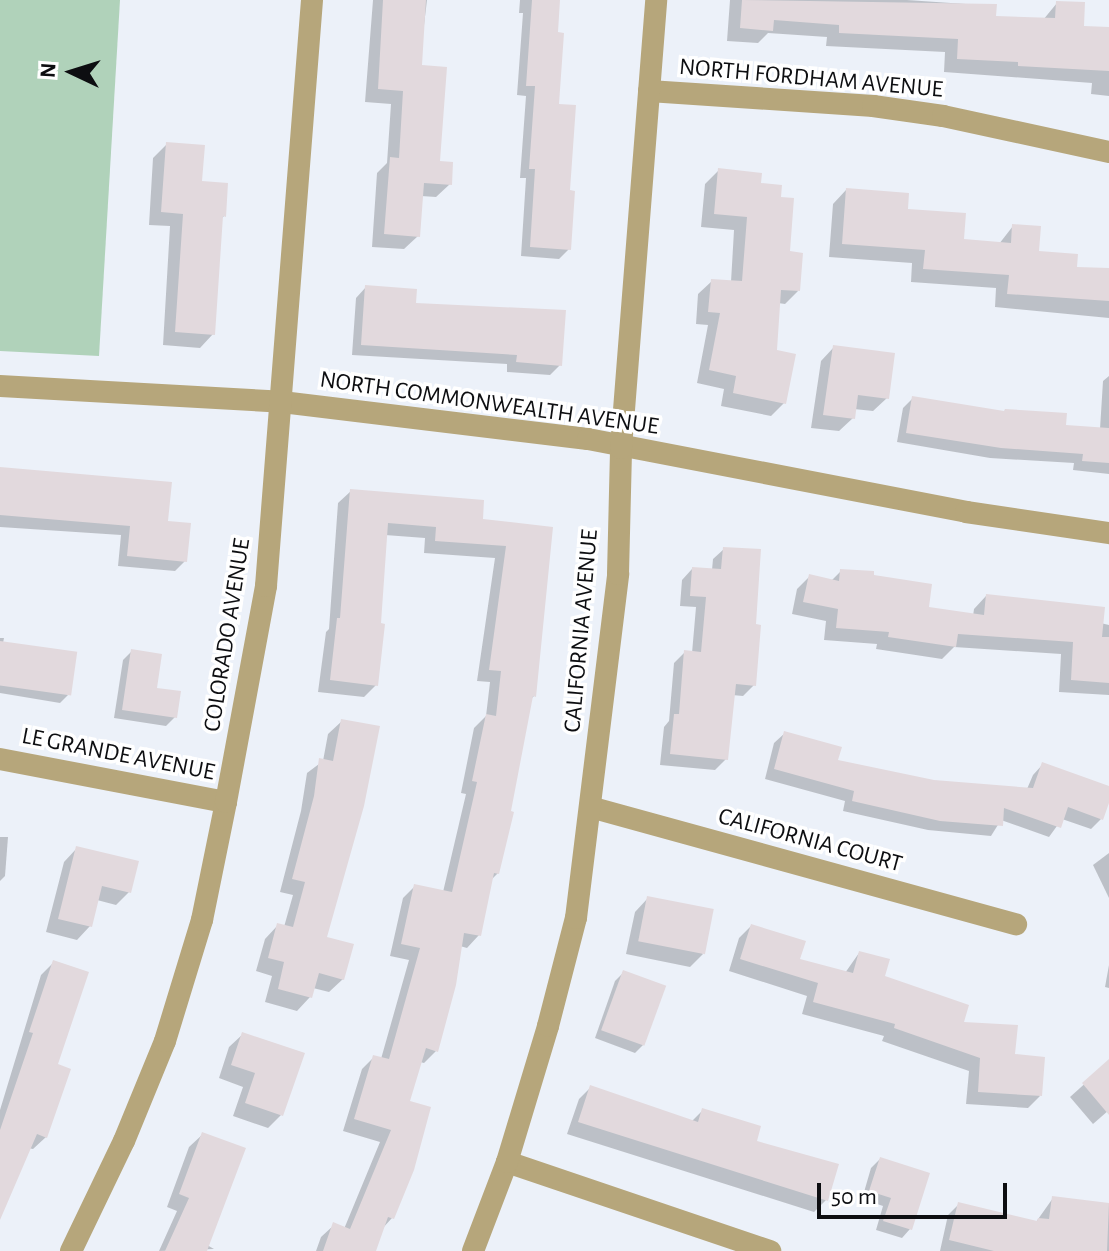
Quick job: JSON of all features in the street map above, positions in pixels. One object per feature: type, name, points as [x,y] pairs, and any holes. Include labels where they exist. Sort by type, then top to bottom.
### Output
[{"type":"street","name":"COLORADO AVENUE","points":[[71,1251],[124,1141],[165,1041],[202,920],[226,802],[266,586],[312,0]]},
{"type":"street","name":"CALIFORNIA AVENUE","points":[[473,1251],[507,1162],[548,1026],[576,918],[618,574],[621,448],[656,0]]},
{"type":"street","name":"NORTH FORDHAM AVENUE","points":[[649,91],[873,106],[943,116],[1109,152]]},
{"type":"street","name":"NORTH COMMONWEALTH AVENUE","points":[[0,386],[282,402],[588,439],[621,448],[966,512],[1109,533]]},
{"type":"street","name":"LE GRANDE AVENUE","points":[[0,759],[226,802]]},
{"type":"street","name":"CALIFORNIA COURT","points":[[590,807],[1016,924]]},
{"type":"street","points":[[507,1162],[770,1251]]},
{"type":"green space","points":[[0,0],[120,0],[99,356],[0,351]]},
{"type":"building","points":[[383,0],[426,0],[422,65],[447,67],[440,161],[453,162],[452,185],[424,183],[420,237],[384,234],[390,157],[399,158],[403,91],[378,89]]},
{"type":"building","points":[[532,0],[560,0],[558,32],[564,33],[559,104],[576,105],[570,190],[575,191],[571,250],[530,247],[535,169],[529,169],[535,86],[526,86]]},
{"type":"building","points":[[742,0],[997,4],[996,16],[1055,18],[1056,1],[1085,2],[1084,26],[1109,27],[1109,71],[957,59],[958,39],[839,33],[839,25],[774,20],[773,31],[740,28]]},
{"type":"building","points":[[166,142],[205,145],[202,181],[228,183],[215,335],[175,332],[183,214],[161,212]]},
{"type":"building","points":[[718,168],[762,173],[761,183],[782,185],[781,197],[794,198],[790,251],[803,253],[800,291],[781,290],[777,350],[796,354],[786,404],[733,393],[736,376],[709,370],[720,313],[708,312],[711,279],[742,281],[747,217],[714,214]]},
{"type":"building","points":[[846,188],[909,193],[908,209],[966,213],[964,239],[1011,243],[1012,224],[1041,226],[1039,251],[1078,254],[1077,267],[1109,268],[1109,301],[1007,294],[1009,275],[923,269],[925,250],[842,244]]},
{"type":"building","points":[[365,285],[417,289],[416,303],[566,310],[562,366],[516,362],[517,355],[361,345]]},
{"type":"building","points":[[833,345],[895,353],[889,399],[858,395],[855,419],[823,415]]},
{"type":"building","points":[[912,396],[1004,411],[1067,413],[1066,425],[1109,428],[1109,463],[1082,461],[1083,454],[1001,448],[906,433]]},
{"type":"building","points":[[0,467],[172,482],[168,521],[191,523],[187,562],[127,556],[130,526],[0,515]]},
{"type":"building","points":[[350,489],[484,500],[483,519],[553,527],[536,697],[533,696],[511,811],[514,812],[499,874],[494,873],[481,936],[464,933],[456,985],[438,1052],[426,1048],[410,1101],[431,1107],[414,1170],[394,1219],[388,1217],[376,1251],[323,1251],[333,1222],[350,1229],[391,1130],[354,1119],[373,1055],[389,1059],[420,948],[401,944],[414,884],[452,892],[477,782],[472,781],[486,714],[496,716],[501,671],[489,670],[506,546],[435,541],[436,527],[388,523],[381,623],[385,624],[378,686],[330,680],[337,618],[340,618]]},
{"type":"building","points":[[723,547],[761,549],[756,624],[761,625],[756,686],[736,684],[728,760],[670,754],[674,714],[679,714],[684,650],[701,652],[706,597],[690,596],[692,567],[721,569]]},
{"type":"building","points":[[840,569],[874,571],[874,575],[932,584],[929,607],[984,615],[986,594],[1105,607],[1102,637],[1109,637],[1109,683],[1071,680],[1073,642],[958,634],[956,647],[888,637],[889,632],[836,628],[838,609],[803,602],[809,574],[839,581]]},
{"type":"building","points":[[0,641],[77,652],[71,695],[0,685]]},
{"type":"building","points":[[131,649],[162,654],[157,688],[181,691],[177,718],[122,710]]},
{"type":"building","points":[[341,719],[380,726],[364,806],[327,937],[354,944],[344,980],[319,973],[312,998],[278,989],[284,962],[268,958],[277,923],[293,927],[305,882],[292,879],[314,796],[319,758],[333,761]]},
{"type":"building","points":[[784,731],[842,747],[838,760],[934,780],[1033,788],[1042,762],[1109,786],[1109,803],[1103,820],[1068,807],[1061,828],[1004,808],[1003,826],[940,821],[852,801],[854,791],[774,769]]},
{"type":"building","points":[[76,846],[139,861],[131,893],[102,886],[92,927],[58,919]]},
{"type":"building","points":[[647,896],[714,909],[705,954],[638,941]]},
{"type":"building","points":[[751,924],[806,941],[800,959],[853,973],[859,951],[890,959],[885,976],[969,1005],[964,1022],[1018,1025],[1015,1054],[1045,1057],[1042,1096],[978,1092],[980,1058],[894,1028],[895,1024],[813,1002],[818,983],[740,959]]},
{"type":"building","points":[[53,960],[89,972],[58,1064],[71,1069],[47,1138],[37,1134],[0,1220],[0,1130],[33,1033],[29,1032]]},
{"type":"building","points":[[623,970],[666,986],[644,1046],[601,1030]]},
{"type":"building","points":[[242,1032],[305,1053],[283,1116],[245,1103],[255,1073],[231,1065]]},
{"type":"building","points":[[1109,1059],[1109,1115],[1082,1083]]},
{"type":"building","points":[[590,1085],[698,1122],[702,1108],[761,1126],[757,1141],[839,1164],[828,1201],[578,1122]]},
{"type":"building","points":[[202,1132],[246,1148],[207,1251],[165,1251],[189,1198],[179,1194]]},
{"type":"building","points":[[880,1157],[930,1173],[912,1230],[883,1221],[891,1198],[869,1191]]},
{"type":"building","points":[[1052,1196],[1109,1203],[1107,1251],[994,1251],[949,1240],[958,1202],[1037,1221],[1038,1218],[1049,1219]]}]
